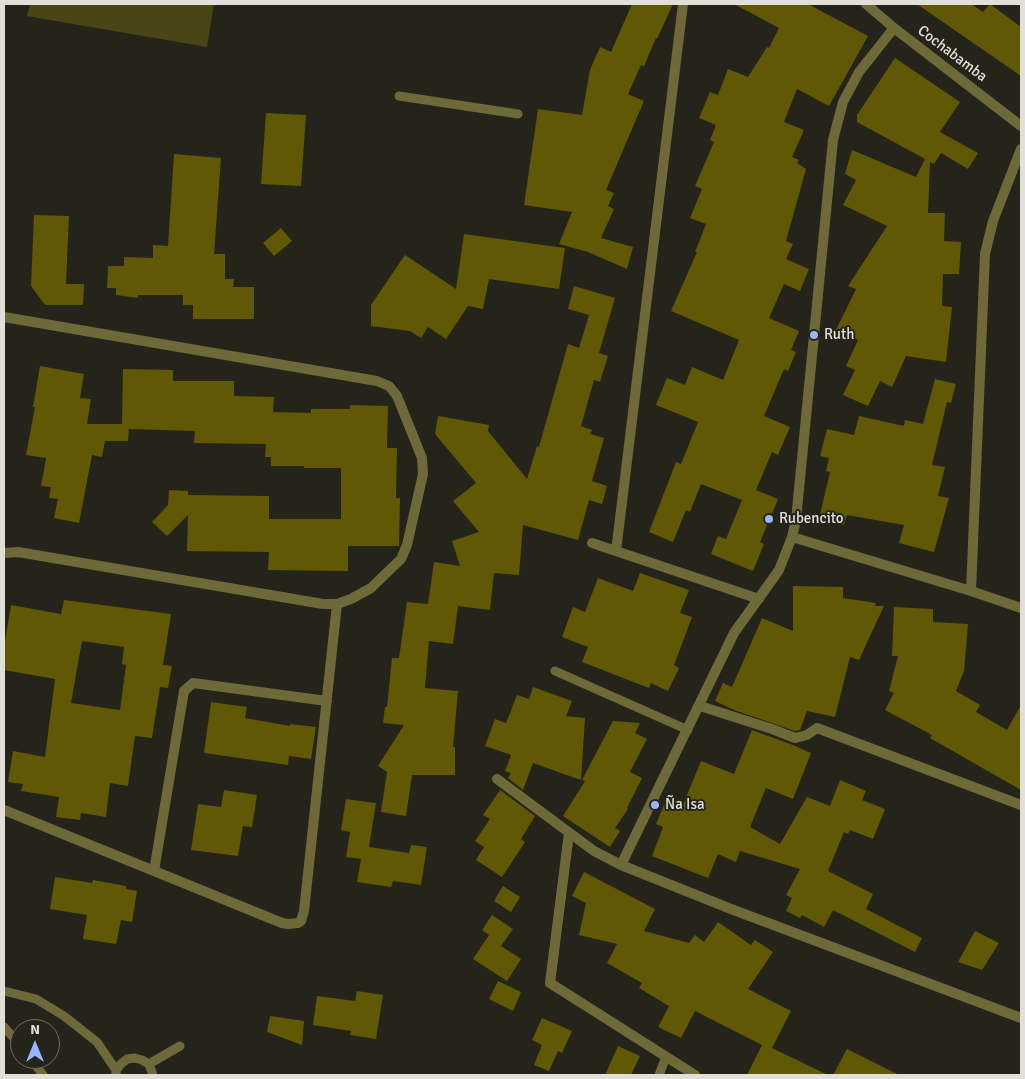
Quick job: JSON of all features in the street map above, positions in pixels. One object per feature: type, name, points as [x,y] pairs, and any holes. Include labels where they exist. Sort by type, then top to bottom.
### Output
[{"type":"street","points":[[616,551],[683,4]]},
{"type":"street","name":"Cochabamba","points":[[866,4],[894,28],[1021,126]]},
{"type":"street","points":[[622,865],[734,633],[778,570],[792,537],[796,520],[833,140],[843,102],[855,79],[894,28]]},
{"type":"street","points":[[971,591],[985,254],[993,220],[1021,149]]},
{"type":"street","points":[[4,316],[377,381],[389,386],[397,396],[422,458],[422,474],[407,545],[401,558],[371,588],[337,604],[323,604],[18,552],[4,553]]},
{"type":"street","points":[[792,537],[1021,608]]},
{"type":"street","points":[[592,543],[759,599]]},
{"type":"street","points":[[4,810],[282,923],[293,924],[301,921],[304,911],[337,604]]},
{"type":"street","points":[[154,871],[184,691],[193,683],[327,701]]},
{"type":"street","points":[[700,706],[795,738],[807,735],[817,728],[1021,805]]},
{"type":"street","points":[[497,779],[594,851],[622,865],[731,909],[1021,1018]]},
{"type":"street","points":[[569,833],[550,983],[696,1075]]},
{"type":"lane","points":[[399,96],[518,114]]},
{"type":"lane","points":[[555,671],[688,730]]},
{"type":"lane","points":[[4,991],[36,1000],[64,1016],[97,1042],[116,1072],[121,1064],[128,1059],[135,1058],[148,1064],[154,1075]]},
{"type":"lane","points":[[148,1064],[180,1046]]},
{"type":"lane","points":[[660,1075],[666,1057]]},
{"type":"shaded area","points":[[30,4],[214,4],[207,47],[27,16]]},
{"type":"building","points":[[632,4],[673,4],[644,66],[641,65],[628,94],[644,101],[606,190],[614,193],[608,206],[614,209],[601,238],[633,247],[627,269],[588,252],[559,244],[572,212],[524,205],[538,109],[582,115],[590,70],[600,47],[611,52]]},
{"type":"building","points":[[734,4],[808,4],[868,36],[829,106],[797,89],[784,122],[804,130],[792,157],[799,160],[797,163],[806,169],[786,241],[793,244],[786,259],[809,269],[800,291],[784,284],[769,318],[799,331],[791,350],[796,352],[788,371],[784,369],[764,416],[790,427],[778,455],[772,452],[756,490],[778,499],[760,542],[764,544],[753,571],[711,554],[718,536],[726,539],[742,500],[701,484],[690,512],[686,510],[673,542],[649,532],[676,462],[681,464],[698,422],[656,405],[667,378],[685,385],[692,367],[723,380],[739,340],[671,311],[697,252],[695,252],[706,224],[690,218],[702,189],[695,186],[714,142],[710,140],[716,125],[699,118],[710,92],[718,95],[728,69],[748,77],[767,47],[769,48],[779,28]]},
{"type":"building","points":[[917,4],[971,4],[983,12],[990,4],[1021,27],[1021,76]]},
{"type":"building","points":[[895,58],[960,102],[940,132],[978,153],[968,169],[941,153],[934,164],[930,162],[928,213],[945,213],[944,241],[961,242],[959,274],[943,274],[942,306],[952,307],[946,362],[906,356],[892,387],[880,381],[868,406],[843,395],[855,370],[846,366],[858,340],[836,330],[856,289],[848,286],[887,226],[843,205],[856,180],[845,174],[852,150],[916,177],[925,159],[857,122],[857,115]]},
{"type":"building","points":[[266,113],[306,115],[301,186],[261,184]]},
{"type":"building","points":[[174,154],[221,158],[214,254],[225,254],[225,279],[234,279],[233,287],[254,287],[254,319],[193,319],[193,305],[183,305],[183,295],[138,295],[138,298],[116,295],[116,288],[107,288],[108,266],[124,266],[124,257],[153,258],[153,245],[168,246]]},
{"type":"building","points":[[34,215],[69,216],[66,284],[84,284],[83,305],[45,305],[31,286]]},
{"type":"building","points":[[281,228],[292,241],[274,256],[263,243]]},
{"type":"building","points":[[464,234],[565,248],[559,289],[489,279],[483,309],[468,306],[446,339],[428,327],[421,338],[410,331],[371,326],[371,305],[405,255],[456,289]]},
{"type":"building","points":[[574,286],[615,298],[599,353],[608,356],[600,382],[594,380],[581,426],[592,430],[590,434],[604,438],[592,481],[607,486],[602,504],[589,500],[578,540],[523,525],[519,575],[494,573],[490,610],[458,606],[453,644],[429,641],[425,688],[458,691],[453,747],[455,747],[455,775],[412,775],[406,816],[381,812],[387,772],[378,766],[404,725],[383,723],[385,707],[387,707],[392,658],[399,658],[407,602],[428,604],[434,562],[460,566],[452,541],[479,532],[453,501],[476,483],[435,434],[438,416],[489,425],[488,431],[527,479],[537,446],[539,447],[568,344],[579,348],[589,315],[568,309]]},
{"type":"building","points":[[40,366],[84,374],[80,398],[91,399],[87,424],[122,424],[123,369],[173,370],[173,381],[234,381],[234,396],[274,397],[273,412],[311,413],[311,409],[350,409],[350,405],[388,406],[387,448],[397,448],[396,498],[400,498],[399,546],[348,546],[348,571],[268,570],[269,552],[187,551],[188,515],[167,536],[152,522],[168,505],[169,490],[188,491],[188,495],[269,496],[269,519],[341,519],[341,468],[271,466],[271,457],[265,457],[266,444],[194,443],[195,431],[129,429],[128,441],[105,441],[102,457],[92,455],[79,523],[54,518],[58,499],[49,498],[51,487],[41,486],[46,458],[26,455]]},
{"type":"building","points":[[935,379],[956,384],[951,403],[947,402],[932,465],[945,467],[938,496],[949,498],[934,552],[899,543],[904,525],[847,515],[844,525],[819,519],[830,472],[826,471],[829,458],[820,456],[827,429],[854,435],[859,416],[904,426],[905,420],[923,424]]},
{"type":"building","points":[[640,573],[689,590],[680,613],[692,617],[674,665],[679,668],[668,691],[651,683],[649,688],[582,662],[588,647],[562,637],[573,607],[585,612],[598,578],[633,591]]},
{"type":"building","points":[[793,586],[843,587],[843,598],[876,603],[875,606],[884,606],[859,660],[850,657],[835,717],[807,711],[800,730],[795,731],[734,710],[715,701],[723,683],[732,687],[762,618],[793,631]]},
{"type":"building","points":[[64,600],[171,614],[163,665],[172,666],[168,688],[160,687],[152,738],[135,736],[128,786],[110,783],[106,817],[81,813],[80,820],[56,817],[59,797],[21,791],[23,784],[8,782],[13,751],[45,757],[55,679],[4,670],[4,647],[11,605],[61,614]],"holes":[[[82,641],[124,647],[122,664],[126,665],[120,710],[71,703]]]},
{"type":"building","points":[[894,607],[933,609],[933,622],[968,624],[964,671],[956,691],[980,705],[976,712],[1007,730],[1021,705],[1021,790],[930,738],[932,735],[885,710],[894,693],[889,691],[898,656],[892,656]]},
{"type":"building","points":[[533,687],[572,701],[566,716],[585,718],[581,780],[533,763],[523,790],[508,778],[511,773],[505,771],[511,755],[485,746],[495,719],[506,723],[517,695],[529,699]]},
{"type":"building","points":[[211,702],[247,707],[245,718],[290,726],[290,724],[316,727],[311,759],[289,756],[288,765],[204,753]]},
{"type":"building","points":[[613,721],[640,723],[635,733],[647,739],[630,772],[642,778],[628,809],[615,828],[620,831],[610,847],[563,816],[585,781],[582,780]]},
{"type":"building","points":[[752,730],[811,753],[793,799],[766,788],[750,827],[780,844],[807,797],[830,806],[840,780],[866,791],[862,800],[885,809],[873,839],[850,830],[848,834],[844,832],[828,871],[873,894],[866,909],[922,938],[915,952],[833,910],[824,927],[802,915],[800,918],[786,911],[792,898],[786,895],[800,869],[740,851],[736,862],[718,854],[708,878],[652,856],[663,827],[656,824],[666,800],[672,800],[683,805],[701,761],[734,774]]},
{"type":"building","points":[[224,790],[257,795],[252,827],[243,826],[238,856],[191,850],[198,804],[221,807]]},
{"type":"building","points":[[500,790],[535,816],[521,839],[525,842],[502,877],[476,860],[484,847],[475,841],[490,819],[483,815]]},
{"type":"building","points":[[346,799],[376,803],[369,847],[409,853],[411,845],[427,847],[421,885],[393,881],[391,887],[357,882],[361,859],[346,857],[350,832],[341,830]]},
{"type":"building","points":[[584,872],[655,909],[644,931],[689,943],[695,935],[704,942],[718,922],[751,945],[755,940],[773,952],[748,989],[791,1011],[772,1048],[828,1075],[747,1075],[762,1045],[695,1011],[681,1038],[658,1027],[669,1006],[639,988],[642,983],[607,963],[617,944],[579,935],[586,903],[572,896]]},
{"type":"building","points":[[55,877],[92,883],[93,880],[126,886],[126,889],[137,891],[132,922],[121,920],[116,944],[83,939],[87,915],[50,909]]},
{"type":"building","points":[[503,886],[520,897],[511,912],[494,901]]},
{"type":"building","points":[[492,915],[513,929],[501,946],[521,959],[507,981],[473,959],[489,935],[482,930]]},
{"type":"building","points":[[975,931],[999,943],[982,970],[958,962]]},
{"type":"building","points":[[498,981],[521,992],[513,1011],[489,999]]},
{"type":"building","points":[[357,991],[383,995],[376,1039],[350,1035],[351,1031],[313,1025],[317,996],[355,1001]]},
{"type":"building","points":[[270,1016],[304,1021],[302,1045],[267,1032]]},
{"type":"building","points":[[542,1018],[572,1031],[562,1053],[558,1051],[549,1071],[534,1065],[542,1045],[532,1040]]},
{"type":"building","points":[[618,1046],[640,1056],[631,1075],[605,1075]]},
{"type":"building","points":[[847,1049],[899,1075],[833,1075]]},
{"type":"place","name":"Ruth","points":[[814,335]]},
{"type":"place","name":"Rubencito","points":[[769,519]]},
{"type":"place","name":"Ña Isa","points":[[655,805]]}]
